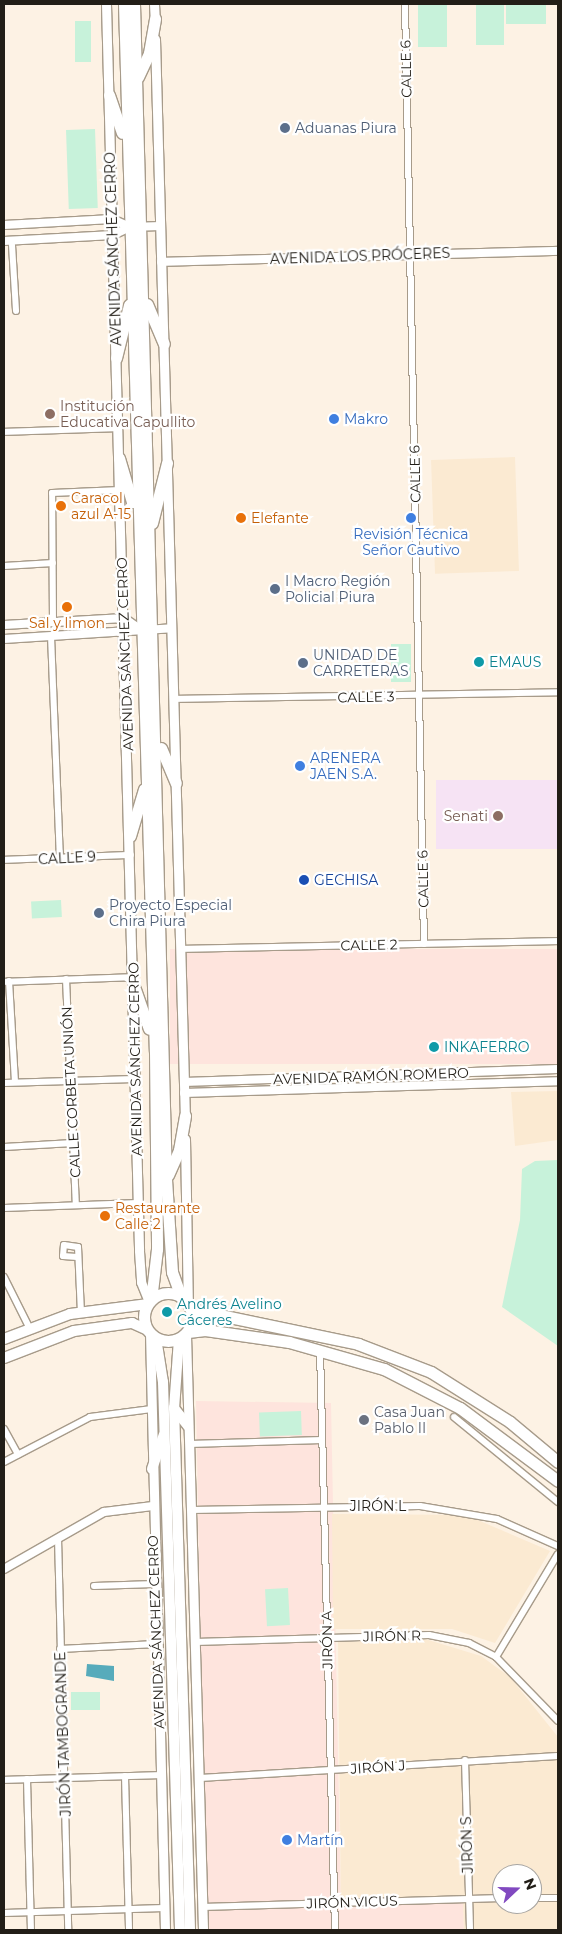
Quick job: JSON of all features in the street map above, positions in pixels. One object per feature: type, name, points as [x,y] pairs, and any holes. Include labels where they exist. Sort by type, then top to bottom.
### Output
[{"type":"highway","name":"AVENIDA SÁNCHEZ CERRO","points":[[124,4],[128,156],[142,283],[148,534],[146,785],[155,1052],[157,1249],[150,1302]]},
{"type":"highway","name":"AVENIDA SÁNCHEZ CERRO","points":[[134,4],[137,81],[132,298],[138,521],[155,726],[166,1179],[172,1272],[187,1303]]},
{"type":"highway","points":[[137,81],[149,54],[154,19]]},
{"type":"highway","points":[[109,95],[128,156]]},
{"type":"highway","points":[[142,283],[152,322],[164,344]]},
{"type":"highway","points":[[116,358],[132,298]]},
{"type":"highway","points":[[119,458],[138,521]]},
{"type":"highway","points":[[148,534],[167,463]]},
{"type":"highway","points":[[155,726],[162,758],[176,783]]},
{"type":"highway","points":[[130,836],[146,785]]},
{"type":"highway","points":[[135,989],[148,1020],[155,1052]]},
{"type":"highway","points":[[166,1179],[179,1150],[185,1116]]},
{"type":"highway","points":[[558,1462],[467,1392],[431,1372],[358,1344],[260,1322],[187,1303],[163,1294],[150,1302],[144,1319],[151,1333],[258,1337],[320,1349],[384,1369],[457,1412],[558,1481]]},
{"type":"highway","points":[[184,1335],[187,1303]]},
{"type":"highway","points":[[258,1337],[260,1322]]},
{"type":"highway","points":[[457,1412],[467,1392]]},
{"type":"main road","name":"AVENIDA SÁNCHEZ CERRO","points":[[106,4],[135,989],[134,1078],[138,1203],[141,1282],[150,1302]]},
{"type":"main road","points":[[154,4],[185,1116],[187,1303]]},
{"type":"main road","points":[[4,1339],[29,1327],[81,1312],[150,1302]]},
{"type":"main road","points":[[4,1358],[74,1331],[132,1323],[151,1333]]},
{"type":"main road","name":"AVENIDA SÁNCHEZ CERRO","points":[[151,1333],[156,1644],[165,1930]]},
{"type":"main road","name":"AVENIDA SÁNCHEZ CERRO","points":[[151,1333],[165,1432],[180,1930]]},
{"type":"main road","name":"AVENIDA SÁNCHEZ CERRO","points":[[184,1335],[174,1408],[190,1930]]},
{"type":"main road","points":[[184,1335],[189,1444],[203,1930]]},
{"type":"main road","points":[[174,1408],[188,1426]]},
{"type":"main road","points":[[152,1469],[165,1432]]},
{"type":"street","name":"CALLE 6","points":[[405,4],[424,944]]},
{"type":"street","points":[[4,225],[112,219],[135,227]]},
{"type":"street","points":[[68,221],[69,237]]},
{"type":"street","points":[[4,241],[113,235],[135,227],[161,226]]},
{"type":"street","points":[[12,245],[16,311]]},
{"type":"street","name":"AVENIDA LOS PRÓCERES","points":[[161,262],[410,253],[558,251]]},
{"type":"street","points":[[4,432],[118,428]]},
{"type":"street","points":[[53,622],[52,493],[120,490]]},
{"type":"street","points":[[4,566],[53,563]]},
{"type":"street","points":[[4,625],[124,618],[146,629]]},
{"type":"street","points":[[4,639],[172,628]]},
{"type":"street","points":[[52,636],[60,858]]},
{"type":"street","name":"CALLE 3","points":[[173,699],[558,692]]},
{"type":"street","name":"CALLE 9","points":[[4,860],[131,855]]},
{"type":"street","name":"CALLE 2","points":[[180,949],[558,941]]},
{"type":"street","points":[[15,1082],[6,982],[134,977]]},
{"type":"street","name":"CALLE CORBETA UNIÓN","points":[[66,979],[76,1204]]},
{"type":"street","name":"AVENIDA RAMÓN ROMERO","points":[[184,1082],[558,1069]]},
{"type":"street","points":[[530,1070],[530,1081]]},
{"type":"street","points":[[509,1071],[510,1082]]},
{"type":"street","points":[[4,1083],[134,1078]]},
{"type":"street","name":"AVENIDA RAMÓN ROMERO","points":[[184,1093],[558,1081]]},
{"type":"street","points":[[4,1147],[73,1143]]},
{"type":"street","points":[[4,1208],[138,1203]]},
{"type":"street","points":[[77,1257],[81,1312]]},
{"type":"street","points":[[4,1278],[29,1327]]},
{"type":"street","name":"JIRÓN A","points":[[320,1349],[334,1930]]},
{"type":"street","points":[[4,1462],[90,1417],[151,1410]]},
{"type":"street","points":[[457,1412],[558,1502]]},
{"type":"street","points":[[4,1428],[18,1454]]},
{"type":"street","points":[[189,1444],[322,1440]]},
{"type":"street","name":"JIRÓN L","points":[[191,1510],[324,1505],[458,1511],[497,1519],[558,1546]]},
{"type":"street","points":[[4,1569],[104,1512],[153,1506]]},
{"type":"street","name":"JIRÓN TAMBOGRANDE","points":[[58,1538],[68,1930]]},
{"type":"street","points":[[496,1656],[558,1554]]},
{"type":"street","points":[[94,1586],[155,1584]]},
{"type":"street","name":"JIRÓN R","points":[[195,1642],[430,1635],[469,1643],[496,1656],[558,1721]]},
{"type":"street","points":[[60,1649],[156,1644]]},
{"type":"street","name":"JIRÓN J","points":[[198,1778],[465,1760],[558,1756]]},
{"type":"street","name":"JIRÓN S","points":[[465,1760],[470,1930]]},
{"type":"street","points":[[4,1780],[160,1775]]},
{"type":"street","points":[[124,1776],[129,1930]]},
{"type":"street","points":[[27,1779],[31,1930]]},
{"type":"street","name":"JIRÓN VICUS","points":[[202,1907],[492,1898]]},
{"type":"street","points":[[542,1898],[558,1898]]},
{"type":"street","points":[[4,1913],[164,1908]]},
{"type":"shaded area","points":[[515,457],[519,571],[435,574],[431,460]]},
{"type":"shaded area","name":"Senati","points":[[436,780],[558,780],[558,849],[436,849]]},
{"type":"shaded area","points":[[170,949],[558,949],[558,1064],[170,1064]]},
{"type":"shaded area","points":[[558,1091],[558,1140],[515,1146],[511,1092]]},
{"type":"shaded area","points":[[196,1401],[331,1403],[341,1906],[463,1902],[464,1930],[206,1930]]},
{"type":"shaded area","points":[[332,1514],[466,1515],[550,1551],[495,1643],[452,1629],[333,1629]]},
{"type":"shaded area","points":[[425,1639],[481,1656],[510,1677],[558,1737],[558,1930],[464,1930],[463,1902],[341,1907],[338,1642]]},
{"type":"green space","points":[[418,4],[447,4],[447,47],[418,47]]},
{"type":"green space","points":[[476,4],[504,4],[504,45],[476,45]]},
{"type":"green space","points":[[506,4],[546,4],[546,24],[506,24]]},
{"type":"green space","points":[[75,21],[91,21],[91,62],[75,62]]},
{"type":"green space","points":[[95,129],[98,208],[69,209],[66,130]]},
{"type":"green space","points":[[391,644],[411,644],[411,682],[391,682]]},
{"type":"green space","points":[[61,900],[62,917],[32,919],[31,902]]},
{"type":"green space","points":[[558,1160],[558,1346],[502,1307],[520,1220],[522,1169],[535,1161]]},
{"type":"green space","points":[[301,1411],[302,1435],[260,1436],[259,1412]]},
{"type":"green space","points":[[288,1588],[290,1625],[267,1626],[265,1589]]},
{"type":"green space","points":[[71,1692],[100,1692],[100,1710],[71,1710]]},
{"type":"water","points":[[87,1664],[114,1666],[114,1681],[86,1676]]},
{"type":"place","name":"Aduanas Piura","points":[[285,128]]},
{"type":"place","name":"Institución Educativa Capullito","points":[[50,414]]},
{"type":"place","name":"Makro","points":[[334,419]]},
{"type":"place","name":"Caracol azul A-15","points":[[61,506]]},
{"type":"place","name":"Elefante","points":[[241,518]]},
{"type":"place","name":"Revisión Técnica Señor Cautivo","points":[[411,518]]},
{"type":"place","name":"I Macro Región Policial Piura","points":[[275,589]]},
{"type":"place","name":"Sal y limon","points":[[67,607]]},
{"type":"place","name":"EMAUS","points":[[479,662]]},
{"type":"place","name":"UNIDAD DE CARRETERAS","points":[[303,663]]},
{"type":"place","name":"ARENERA JAEN S.A.","points":[[300,766]]},
{"type":"place","name":"Senati","points":[[498,816]]},
{"type":"place","name":"GECHISA","points":[[304,880]]},
{"type":"place","name":"Proyecto Especial Chira Piura","points":[[99,913]]},
{"type":"place","name":"INKAFERRO","points":[[434,1047]]},
{"type":"place","name":"Restaurante Calle 2","points":[[105,1216]]},
{"type":"place","name":"Andrés Avelino Cáceres","points":[[167,1312]]},
{"type":"place","name":"Casa Juan Pablo II","points":[[364,1420]]},
{"type":"place","name":"Martín","points":[[287,1840]]}]
